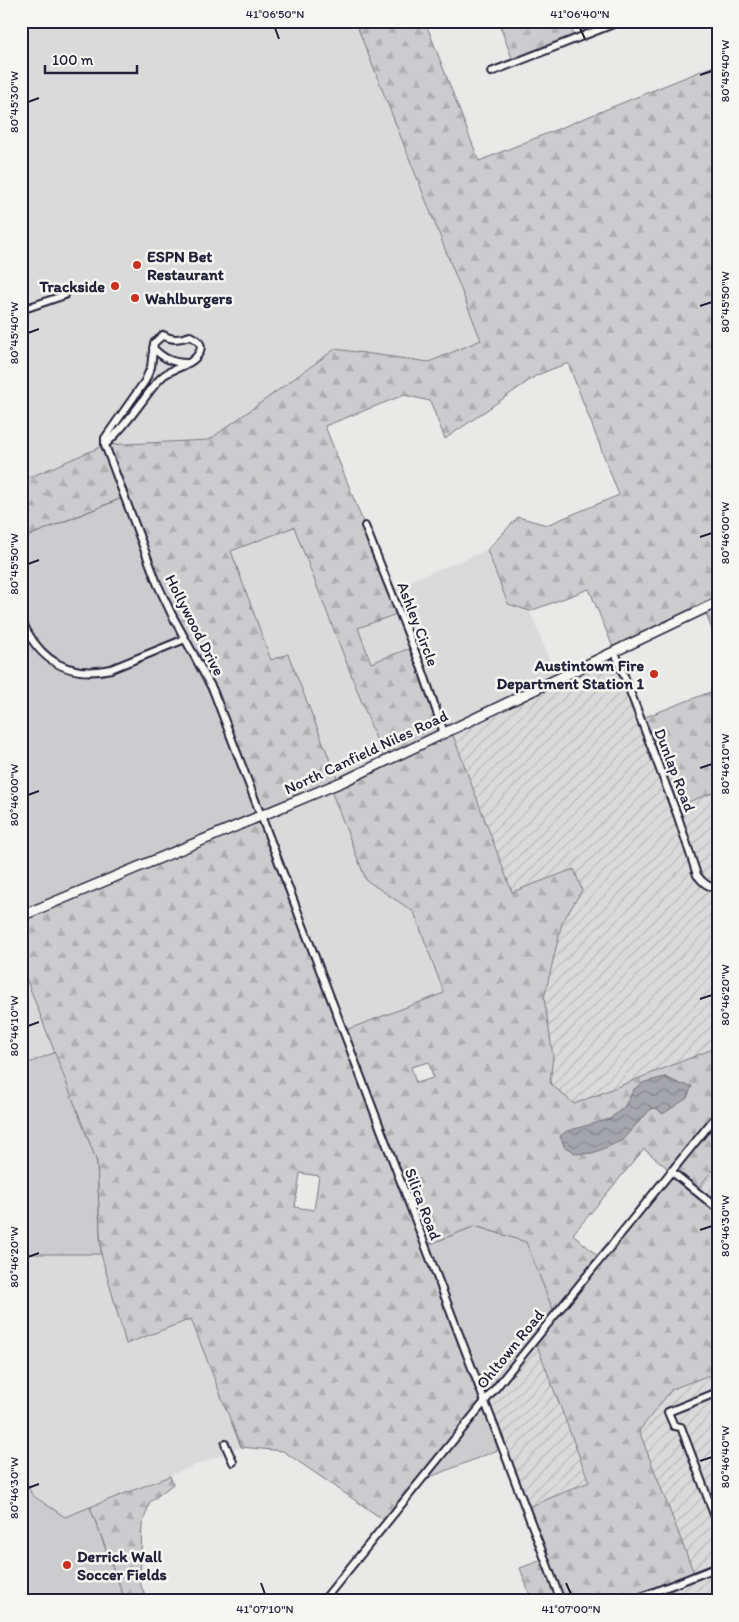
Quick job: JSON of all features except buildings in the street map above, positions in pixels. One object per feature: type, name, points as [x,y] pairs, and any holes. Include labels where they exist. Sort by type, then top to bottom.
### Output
[{"type":"main road","name":"North Canfield Niles Road","points":[[21,916],[344,781],[718,602]]},
{"type":"street","points":[[491,72],[621,21]]},
{"type":"street","points":[[21,310],[65,295]]},
{"type":"street","points":[[163,335],[174,339],[190,336],[199,341],[201,347],[196,358],[163,376],[121,430],[105,445],[105,438],[145,381],[152,361],[156,340],[163,335]]},
{"type":"street","points":[[153,348],[164,358],[180,363],[189,363]]},
{"type":"street","name":"Hollywood Drive","points":[[105,445],[157,583],[185,640],[213,690],[261,817]]},
{"type":"street","name":"Ashley Circle","points":[[365,526],[422,669],[444,733]]},
{"type":"street","points":[[21,619],[28,636],[47,658],[57,664],[77,671],[99,672],[111,669],[185,640]]},
{"type":"street","name":"Dunlap Road","points":[[614,652],[678,816],[697,875],[709,887],[718,889]]},
{"type":"street","name":"Silica Road","points":[[261,817],[562,1601]]},
{"type":"street","name":"Ohltown Road","points":[[323,1601],[718,1114]]},
{"type":"street","points":[[671,1171],[718,1209]]},
{"type":"street","points":[[718,1392],[668,1412],[674,1426],[681,1427],[718,1525]]},
{"type":"street","points":[[226,1444],[234,1462]]},
{"type":"street","points":[[631,1601],[718,1567]]},
{"type":"shaded area","points":[[21,21],[355,21],[481,340],[429,362],[335,349],[209,440],[105,445],[21,481]]},
{"type":"shaded area","points":[[294,527],[385,762],[339,783],[288,654],[272,660],[230,551]]},
{"type":"shaded area","points":[[487,550],[508,604],[530,611],[557,679],[444,733],[412,647],[371,663],[358,628],[399,613],[390,589]]},
{"type":"shaded area","points":[[615,652],[675,807],[718,791],[718,1047],[574,1104],[550,1083],[553,1056],[544,998],[562,923],[582,890],[574,869],[512,892],[451,730]]},
{"type":"shaded area","points":[[330,787],[366,879],[414,912],[444,993],[342,1031],[261,817]]},
{"type":"shaded area","points":[[21,965],[56,1052],[21,1066]]},
{"type":"shaded area","points":[[718,1163],[718,1209],[695,1191]]},
{"type":"shaded area","points":[[21,1254],[101,1254],[126,1344],[191,1319],[241,1447],[65,1517],[32,1495],[21,1468]]},
{"type":"shaded area","points":[[535,1340],[589,1482],[526,1508],[485,1402]]},
{"type":"shaded area","points":[[718,1372],[718,1601],[631,1601],[695,1576],[639,1431],[672,1389]]},
{"type":"green space","points":[[355,21],[425,21],[479,161],[718,64],[718,645],[704,609],[615,652],[589,589],[530,611],[508,604],[487,550],[518,517],[547,525],[619,495],[568,363],[537,375],[445,439],[430,401],[404,395],[325,426],[399,613],[358,628],[371,663],[413,647],[444,732],[451,730],[512,892],[574,869],[582,890],[562,923],[544,998],[553,1056],[550,1083],[574,1104],[718,1047],[718,1163],[696,1191],[718,1209],[718,1372],[672,1389],[639,1431],[695,1576],[631,1601],[532,1601],[520,1568],[545,1559],[526,1508],[589,1482],[535,1340],[555,1315],[526,1242],[475,1226],[425,1246],[485,1402],[387,1522],[283,1451],[241,1447],[191,1319],[126,1344],[101,1254],[97,1162],[21,965],[21,916],[261,817],[213,690],[172,615],[124,497],[21,539],[21,481],[105,445],[209,440],[335,349],[429,362],[481,340]],"holes":[[[294,527],[385,762],[339,783],[288,654],[271,660],[231,551]],[[330,788],[366,880],[414,912],[444,993],[343,1031],[261,817]],[[429,1062],[433,1078],[416,1083],[411,1067]],[[665,1077],[680,1084],[663,1114],[656,1107],[651,1109],[637,1123],[576,1154],[570,1149],[589,1126],[610,1119],[625,1106],[634,1089]],[[644,1149],[671,1171],[600,1258],[573,1234]],[[300,1173],[319,1176],[314,1210],[295,1207]]]},
{"type":"green space","points":[[498,21],[569,21],[575,39],[514,63]]},
{"type":"green space","points":[[125,497],[204,672],[261,817],[21,916],[21,539]]},
{"type":"green space","points":[[718,689],[718,791],[674,807],[640,719]]},
{"type":"green space","points":[[56,1052],[97,1162],[101,1254],[21,1254],[21,1066]]},
{"type":"green space","points":[[475,1226],[527,1242],[555,1315],[485,1402],[503,1448],[420,1481],[425,1246]]},
{"type":"green space","name":"Derrick Wall Soccer Fields","points":[[21,1468],[32,1495],[65,1517],[90,1507],[124,1597],[131,1601],[21,1601]]},
{"type":"green space","points":[[170,1476],[173,1484],[150,1502],[142,1525],[140,1583],[147,1601],[131,1601],[124,1597],[90,1507]]},
{"type":"water","points":[[665,1077],[680,1084],[692,1086],[687,1098],[663,1114],[656,1108],[651,1109],[621,1141],[593,1153],[576,1154],[570,1149],[565,1148],[560,1136],[567,1131],[610,1119],[625,1106],[634,1089],[645,1082]]},
{"type":"place","name":"ESPN Bet Restaurant","points":[[137,265]]},
{"type":"place","name":"Trackside","points":[[115,286]]},
{"type":"place","name":"Wahlburgers","points":[[135,298]]},
{"type":"place","name":"Austintown Fire Department Station 1","points":[[654,674]]},
{"type":"place","name":"Derrick Wall Soccer Fields","points":[[67,1565]]}]
